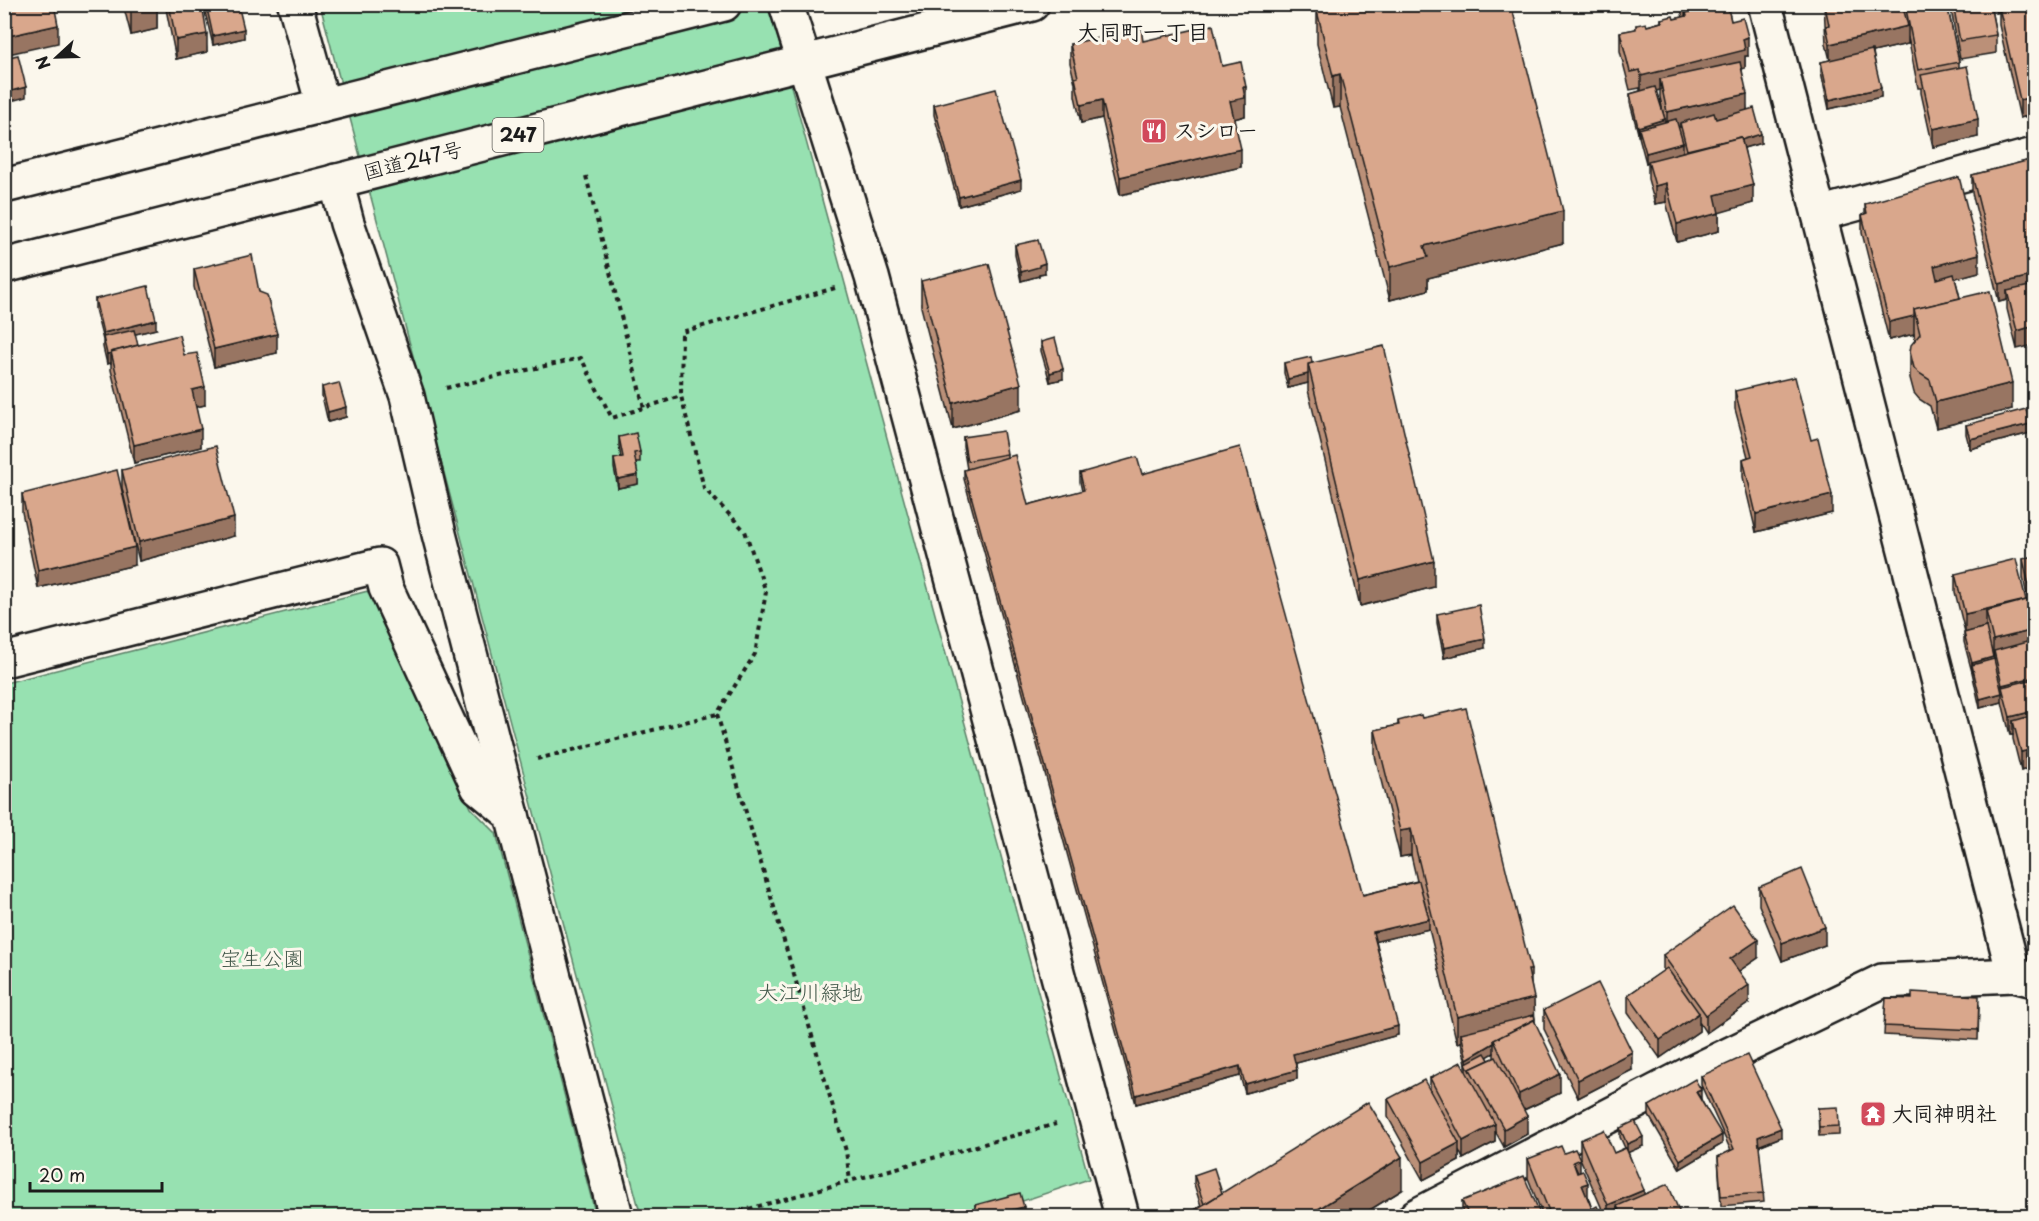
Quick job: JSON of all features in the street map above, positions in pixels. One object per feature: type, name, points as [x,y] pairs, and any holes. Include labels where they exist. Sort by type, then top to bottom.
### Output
[{"type":"main road","points":[[295,4],[324,105]]},
{"type":"main road","points":[[4,186],[724,4]]},
{"type":"main road","points":[[786,4],[872,277],[1122,1216]]},
{"type":"main road","name":"国道247号","points":[[4,266],[1032,4]]},
{"type":"main road","points":[[1416,1216],[1693,1072],[1882,981],[2024,978],[1765,4]]},
{"type":"main road","points":[[1819,214],[2034,155]]},
{"type":"main road","points":[[336,181],[347,223],[407,396],[439,534],[616,1216]]},
{"type":"main road","points":[[4,660],[380,565],[386,588],[478,787],[512,815]]},
{"type":"path","points":[[586,176],[644,408]]},
{"type":"path","points":[[500,768],[717,714],[755,654],[766,592],[745,531],[704,488],[681,396],[682,332],[872,277]]},
{"type":"path","points":[[407,396],[581,358],[612,418],[681,396]]},
{"type":"path","points":[[717,714],[846,1151],[850,1181]]},
{"type":"path","points":[[723,1216],[1095,1113]]},
{"type":"green space","name":"大江川緑地","points":[[320,5],[769,5],[1089,1179],[977,1216],[641,1216]]},
{"type":"green space","name":"宝生公園","points":[[376,589],[471,808],[496,833],[596,1216],[5,1216],[5,683]]},
{"type":"building","points":[[4,4],[54,4],[58,25],[4,37]]},
{"type":"building","points":[[130,4],[150,4],[131,9]]},
{"type":"building","points":[[169,4],[202,4],[207,34],[176,40]]},
{"type":"building","points":[[206,4],[238,4],[244,29],[213,36]]},
{"type":"building","points":[[1343,4],[1511,4],[1563,211],[1424,246],[1428,257],[1390,267],[1340,74],[1333,76],[1317,11]]},
{"type":"building","points":[[1727,4],[1731,21],[1743,18],[1748,37],[1743,39],[1745,50],[1641,76],[1640,70],[1630,72],[1620,32],[1636,29],[1636,25],[1646,23],[1647,26],[1662,22],[1661,19],[1673,16],[1674,19],[1687,16],[1686,13],[1701,9],[1701,12],[1715,9],[1714,6]]},
{"type":"building","points":[[1832,4],[1902,4],[1908,26],[1830,44],[1825,6]]},
{"type":"building","points":[[1905,4],[1947,4],[1959,62],[1918,70]]},
{"type":"building","points":[[1953,4],[1990,4],[1996,35],[1960,41]]},
{"type":"building","points":[[2010,4],[2034,4],[2034,96],[2020,100],[1999,7]]},
{"type":"building","points":[[1213,25],[1222,66],[1241,62],[1246,87],[1243,87],[1245,98],[1230,101],[1241,149],[1120,177],[1102,100],[1081,105],[1075,78],[1078,77],[1070,44],[1141,28],[1143,41]]},
{"type":"building","points":[[1872,50],[1881,88],[1829,100],[1821,62]]},
{"type":"building","points":[[18,55],[26,87],[4,93],[4,58]]},
{"type":"building","points":[[1740,62],[1747,94],[1667,112],[1660,79]]},
{"type":"building","points":[[1967,66],[1978,119],[1933,129],[1921,75]]},
{"type":"building","points":[[1655,87],[1665,119],[1638,127],[1630,94]]},
{"type":"building","points":[[996,89],[1021,180],[959,197],[934,105]]},
{"type":"building","points":[[1754,108],[1761,134],[1687,150],[1680,123],[1714,113],[1716,119]]},
{"type":"building","points":[[1676,119],[1683,143],[1646,153],[1639,129]]},
{"type":"building","points":[[1741,137],[1753,185],[1715,195],[1719,213],[1677,224],[1666,183],[1655,186],[1648,161]]},
{"type":"building","points":[[2034,159],[2034,275],[1999,284],[1972,175]]},
{"type":"building","points":[[1959,177],[1979,254],[1934,266],[1937,279],[1954,274],[1960,298],[1914,309],[1914,316],[1889,322],[1862,215],[1867,213],[1865,204]]},
{"type":"building","points":[[1038,240],[1045,263],[1021,272],[1015,245]]},
{"type":"building","points":[[252,255],[259,292],[267,295],[277,334],[214,349],[194,269]]},
{"type":"building","points":[[989,264],[1021,384],[953,403],[921,281]]},
{"type":"building","points":[[2034,285],[2034,326],[2017,331],[2007,291]]},
{"type":"building","points":[[148,286],[156,320],[103,333],[95,299]]},
{"type":"building","points":[[1990,291],[2012,383],[1936,402],[1930,380],[1914,368],[1910,352],[1911,345],[1920,334],[1914,309]]},
{"type":"building","points":[[134,330],[138,345],[107,354],[103,337]]},
{"type":"building","points":[[179,335],[184,355],[197,353],[205,387],[192,390],[201,429],[134,445],[111,352]]},
{"type":"building","points":[[1055,338],[1063,369],[1050,373],[1041,342]]},
{"type":"building","points":[[1384,346],[1434,561],[1360,580],[1308,364]]},
{"type":"building","points":[[1311,357],[1312,363],[1308,364],[1308,374],[1288,379],[1284,363]]},
{"type":"building","points":[[1795,377],[1811,440],[1818,438],[1832,495],[1756,514],[1743,459],[1752,456],[1735,391]]},
{"type":"building","points":[[339,383],[346,407],[328,412],[322,387]]},
{"type":"building","points":[[2026,409],[2030,424],[1970,439],[1966,425]]},
{"type":"building","points":[[1003,431],[1007,454],[967,461],[963,437]]},
{"type":"building","points":[[636,433],[640,452],[634,453],[638,475],[618,479],[614,459],[623,457],[619,437]]},
{"type":"building","points":[[216,446],[234,518],[139,542],[122,470]]},
{"type":"building","points":[[1240,447],[1363,895],[1419,881],[1429,919],[1373,932],[1398,1026],[1293,1054],[1297,1070],[1245,1084],[1240,1066],[1136,1095],[964,470],[1015,455],[1028,505],[1084,490],[1080,473],[1137,457],[1142,474]]},
{"type":"building","points":[[117,470],[135,547],[38,570],[22,494]]},
{"type":"building","points":[[2034,556],[2034,598],[2032,599],[2023,559]]},
{"type":"building","points":[[2016,559],[2026,600],[1965,614],[1955,574]]},
{"type":"building","points":[[2034,598],[2034,630],[1993,640],[1986,611]]},
{"type":"building","points":[[1479,605],[1485,639],[1444,648],[1437,614]]},
{"type":"building","points":[[1986,627],[1993,657],[1972,663],[1964,633]]},
{"type":"building","points":[[2034,640],[2034,677],[2002,685],[1994,651]]},
{"type":"building","points":[[1994,659],[2002,693],[1980,699],[1972,665]]},
{"type":"building","points":[[2034,679],[2034,711],[2010,717],[2002,687]]},
{"type":"building","points":[[1466,708],[1531,970],[1528,970],[1534,998],[1457,1017],[1411,829],[1400,831],[1375,730],[1399,725],[1398,721],[1421,715],[1422,718]]},
{"type":"building","points":[[2034,715],[2034,749],[2021,752],[2013,721]]},
{"type":"building","points":[[2034,752],[2034,792],[2026,754]]},
{"type":"building","points":[[2034,828],[2034,853],[2029,829]]},
{"type":"building","points":[[1802,869],[1825,927],[1782,943],[1759,887]]},
{"type":"building","points":[[2034,877],[2034,904],[2030,878]]},
{"type":"building","points":[[1733,905],[1758,940],[1730,959],[1749,985],[1706,1015],[1663,955]]},
{"type":"building","points":[[1667,968],[1699,1013],[1660,1040],[1628,995]]},
{"type":"building","points":[[1598,983],[1632,1052],[1578,1080],[1544,1010]]},
{"type":"building","points":[[1912,992],[1979,996],[1978,1030],[1884,1026],[1886,998],[1912,999]]},
{"type":"building","points":[[1534,1015],[1535,1019],[1494,1040],[1494,1043],[1467,1059],[1461,1033]]},
{"type":"building","points":[[1534,1020],[1560,1074],[1519,1094],[1494,1040]]},
{"type":"building","points":[[1485,1053],[1489,1060],[1470,1069],[1470,1072],[1466,1063]]},
{"type":"building","points":[[1747,1055],[1781,1128],[1758,1137],[1764,1193],[1721,1196],[1718,1157],[1734,1149],[1701,1076]]},
{"type":"building","points":[[1496,1057],[1527,1116],[1504,1129],[1470,1069]]},
{"type":"building","points":[[1461,1062],[1495,1124],[1463,1141],[1430,1078]]},
{"type":"building","points":[[1695,1079],[1701,1090],[1696,1092],[1722,1135],[1680,1160],[1649,1106]]},
{"type":"building","points":[[1424,1080],[1459,1143],[1423,1162],[1388,1099]]},
{"type":"building","points":[[1368,1102],[1402,1157],[1307,1216],[1185,1216]]},
{"type":"building","points":[[1838,1107],[1839,1126],[1819,1127],[1818,1108]]},
{"type":"building","points":[[1635,1121],[1643,1137],[1627,1144],[1620,1128]]},
{"type":"building","points":[[1604,1130],[1614,1153],[1626,1148],[1644,1190],[1608,1205],[1580,1140]]},
{"type":"building","points":[[1561,1146],[1564,1153],[1575,1149],[1580,1159],[1573,1162],[1577,1173],[1583,1171],[1588,1183],[1582,1185],[1592,1209],[1597,1206],[1602,1216],[1551,1216],[1528,1159]]},
{"type":"building","points":[[1214,1168],[1222,1193],[1204,1204],[1194,1175]]},
{"type":"building","points":[[1524,1176],[1541,1216],[1469,1216],[1462,1201]]},
{"type":"building","points":[[1668,1184],[1681,1216],[1612,1216],[1620,1212],[1617,1206]]},
{"type":"building","points":[[1020,1193],[1024,1207],[978,1216],[975,1205]]},
{"type":"building","points":[[1457,1212],[1458,1216],[1440,1216]]},
{"type":"railway","points":[[2024,1216],[2034,1213]]},
{"type":"place","name":"スシロー","points":[[1154,131]]},
{"type":"place","name":"大同神明社","points":[[1873,1114]]},
{"type":"district","name":"大同町一丁目","points":[[1143,32]]}]
